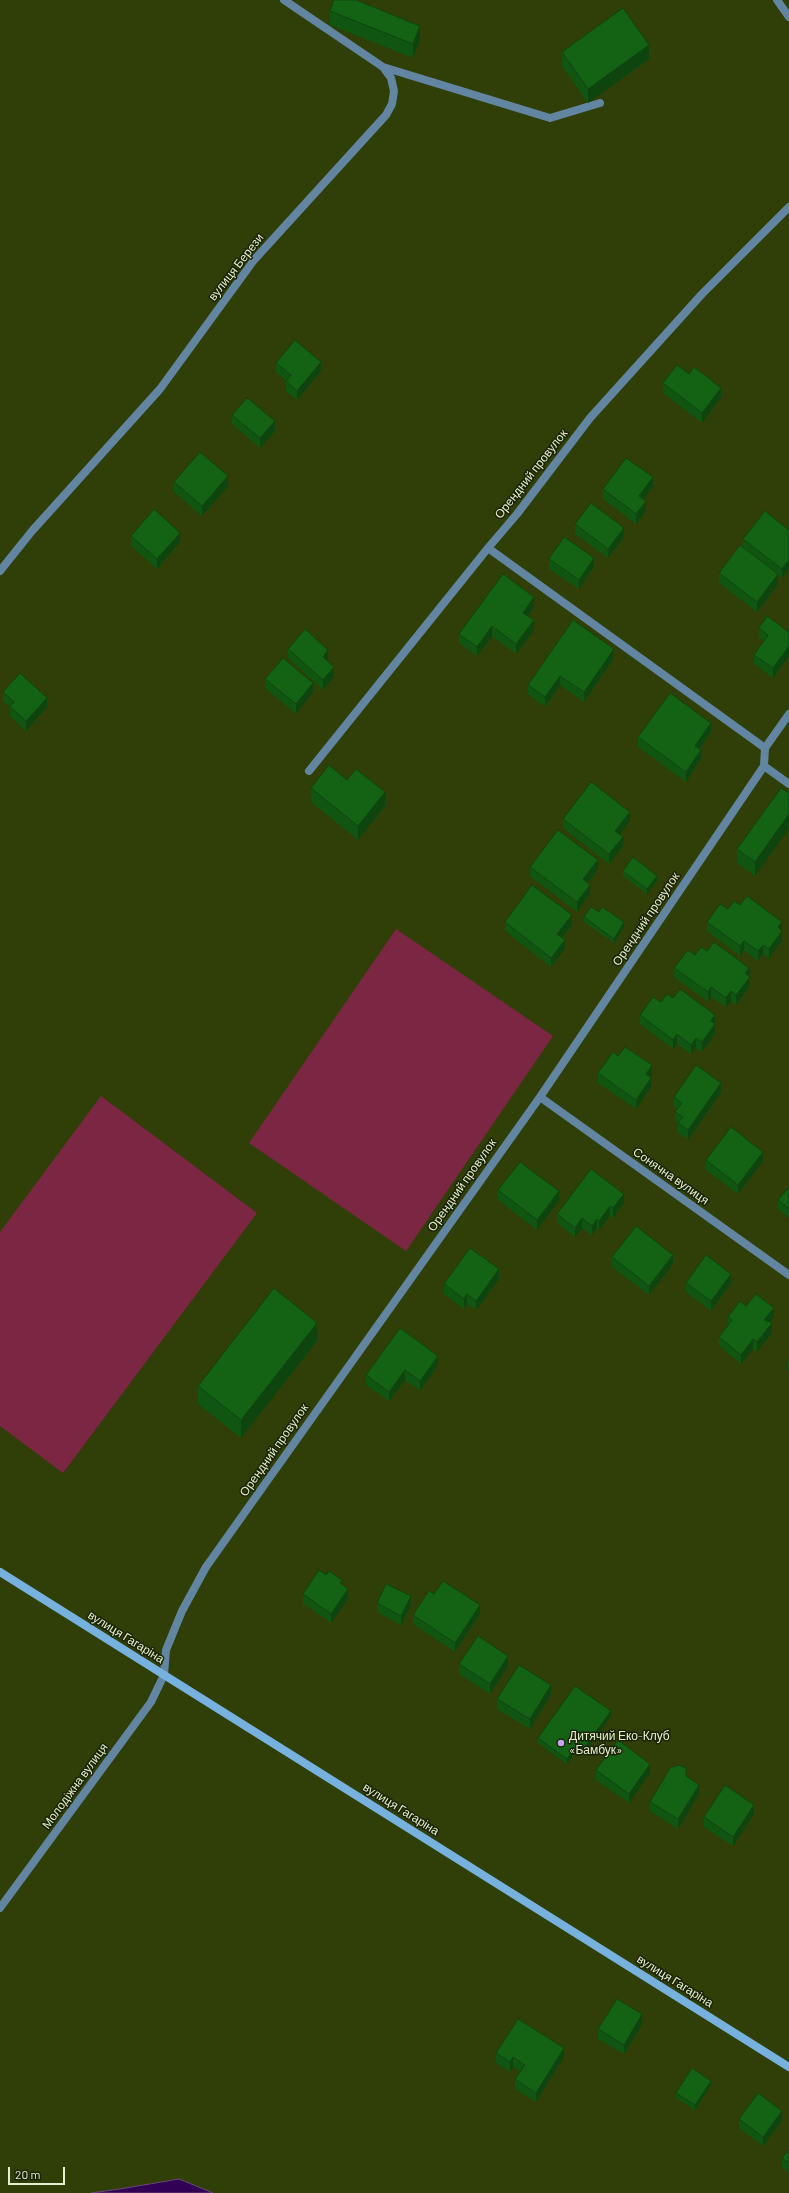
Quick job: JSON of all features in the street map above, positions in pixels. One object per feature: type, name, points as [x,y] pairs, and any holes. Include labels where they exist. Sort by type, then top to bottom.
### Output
[{"type":"street","name":"вулиця Берези","points":[[0,571],[32,531],[160,388],[254,260],[386,115],[392,104],[394,91],[391,78],[383,67],[284,0]]},
{"type":"street","points":[[777,0],[789,17]]},
{"type":"street","points":[[383,67],[550,118],[600,103]]},
{"type":"street","name":"Орендний провулок","points":[[309,771],[517,514],[590,418],[702,294],[789,207]]},
{"type":"street","points":[[488,548],[766,748]]},
{"type":"street","name":"Орендний провулок","points":[[164,1675],[166,1650],[182,1611],[206,1567],[540,1097],[764,766],[766,748],[789,714]]},
{"type":"street","points":[[764,766],[789,784]]},
{"type":"street","name":"Сонячна вулиця","points":[[540,1097],[789,1275]]},
{"type":"street","name":"вулиця Гагаріна","points":[[0,1572],[789,2067]]},
{"type":"street","name":"Молодіжна вулиця","points":[[0,1908],[151,1702],[164,1675]]},
{"type":"shaded area","points":[[396,929],[553,1036],[406,1251],[249,1143]]},
{"type":"shaded area","points":[[101,1096],[257,1213],[63,1473],[0,1426],[0,1232]]},
{"type":"shaded area","points":[[179,2179],[213,2193],[91,2193],[120,2189]]},
{"type":"building","points":[[334,0],[356,0],[420,26],[413,44],[330,11]]},
{"type":"building","points":[[623,8],[649,45],[588,89],[562,52]]},
{"type":"building","points":[[295,340],[321,362],[297,391],[286,381],[291,375],[276,363]]},
{"type":"building","points":[[677,365],[689,374],[694,367],[721,388],[702,413],[663,383]]},
{"type":"building","points":[[247,398],[275,421],[260,438],[232,415]]},
{"type":"building","points":[[200,452],[228,476],[202,506],[174,482]]},
{"type":"building","points":[[626,458],[653,477],[639,496],[646,501],[636,514],[603,489]]},
{"type":"building","points":[[591,503],[624,528],[608,549],[575,524]]},
{"type":"building","points":[[154,509],[180,533],[157,559],[131,536]]},
{"type":"building","points":[[765,511],[789,530],[789,560],[782,569],[743,539]]},
{"type":"building","points":[[564,537],[594,558],[579,580],[549,559]]},
{"type":"building","points":[[740,545],[778,574],[757,602],[719,573]]},
{"type":"building","points":[[503,574],[534,597],[523,613],[534,620],[516,644],[492,626],[477,647],[459,634]]},
{"type":"building","points":[[767,616],[789,632],[789,646],[773,668],[754,655],[768,635],[759,628]]},
{"type":"building","points":[[573,620],[614,649],[584,692],[560,676],[545,697],[528,685]]},
{"type":"building","points":[[305,629],[328,650],[323,657],[334,667],[323,680],[288,649]]},
{"type":"building","points":[[283,658],[313,683],[296,704],[265,679]]},
{"type":"building","points":[[20,673],[47,698],[26,721],[10,707],[14,702],[3,692]]},
{"type":"building","points":[[670,693],[711,723],[695,746],[701,750],[686,772],[638,737]]},
{"type":"building","points":[[329,765],[347,780],[356,769],[385,792],[358,826],[311,788]]},
{"type":"building","points":[[591,782],[630,812],[615,831],[623,837],[609,854],[563,819]]},
{"type":"building","points":[[781,788],[789,793],[789,814],[755,862],[737,849]]},
{"type":"building","points":[[558,830],[598,860],[583,879],[590,885],[577,902],[530,867]]},
{"type":"building","points":[[633,857],[657,876],[647,889],[623,871]]},
{"type":"building","points":[[532,885],[572,915],[557,934],[565,940],[551,958],[505,922]]},
{"type":"building","points":[[747,896],[782,922],[778,927],[782,931],[769,949],[763,945],[758,951],[744,941],[740,946],[707,922],[720,904],[728,909],[734,901],[740,905]]},
{"type":"building","points":[[591,907],[599,912],[602,907],[624,922],[614,939],[584,917]]},
{"type":"building","points":[[714,942],[749,968],[745,973],[750,977],[736,995],[731,991],[726,998],[711,987],[708,992],[674,968],[688,950],[695,955],[701,947],[707,951]]},
{"type":"building","points":[[680,989],[715,1015],[711,1021],[715,1024],[702,1042],[696,1038],[691,1045],[677,1034],[673,1040],[640,1015],[653,997],[661,1002],[667,994],[673,998]]},
{"type":"building","points":[[625,1047],[652,1065],[646,1074],[651,1078],[636,1100],[598,1073],[613,1052],[618,1056]]},
{"type":"building","points":[[696,1065],[721,1083],[688,1130],[678,1123],[683,1117],[675,1112],[682,1103],[674,1097]]},
{"type":"building","points":[[731,1127],[763,1152],[738,1185],[706,1160]]},
{"type":"building","points":[[520,1162],[559,1191],[537,1220],[498,1190]]},
{"type":"building","points":[[591,1169],[624,1194],[613,1208],[610,1206],[599,1221],[597,1219],[592,1226],[582,1218],[575,1228],[557,1214]]},
{"type":"building","points":[[789,1187],[789,1209],[778,1200]]},
{"type":"building","points":[[636,1226],[673,1255],[649,1286],[612,1257]]},
{"type":"building","points":[[470,1248],[499,1269],[476,1301],[467,1294],[464,1299],[444,1284]]},
{"type":"building","points":[[706,1255],[731,1274],[711,1301],[686,1283]]},
{"type":"building","points":[[274,1288],[317,1323],[241,1420],[198,1386]]},
{"type":"building","points":[[756,1294],[774,1308],[764,1320],[772,1323],[757,1342],[753,1339],[741,1355],[719,1337],[732,1320],[728,1317],[740,1301],[746,1306]]},
{"type":"building","points":[[400,1328],[438,1356],[420,1381],[405,1370],[389,1392],[366,1375]]},
{"type":"building","points":[[319,1570],[326,1575],[329,1571],[342,1580],[340,1583],[348,1589],[331,1614],[303,1594]]},
{"type":"building","points":[[443,1581],[480,1605],[455,1643],[413,1615],[429,1591],[434,1594]]},
{"type":"building","points":[[386,1584],[411,1596],[401,1616],[377,1603]]},
{"type":"building","points":[[478,1636],[508,1656],[490,1684],[459,1664]]},
{"type":"building","points":[[519,1665],[551,1685],[530,1719],[497,1699]]},
{"type":"building","points":[[575,1686],[611,1711],[582,1751],[576,1747],[567,1759],[538,1738]]},
{"type":"building","points":[[618,1740],[650,1764],[629,1794],[596,1770]]},
{"type":"building","points":[[679,1765],[686,1768],[686,1776],[699,1785],[678,1819],[650,1802],[670,1768]]},
{"type":"building","points":[[725,1785],[754,1805],[733,1837],[704,1817]]},
{"type":"building","points":[[617,1999],[642,2014],[624,2045],[598,2029]]},
{"type":"building","points":[[518,2019],[564,2048],[536,2093],[515,2079],[525,2065],[513,2057],[510,2062],[496,2053]]},
{"type":"building","points":[[692,2068],[711,2081],[695,2105],[676,2093]]},
{"type":"building","points":[[758,2093],[782,2111],[763,2137],[739,2119]]},
{"type":"building","points":[[789,2150],[789,2163],[782,2158]]},
{"type":"place","name":"Дитячий Еко-Клуб «Бамбук»","points":[[561,1743]]}]
